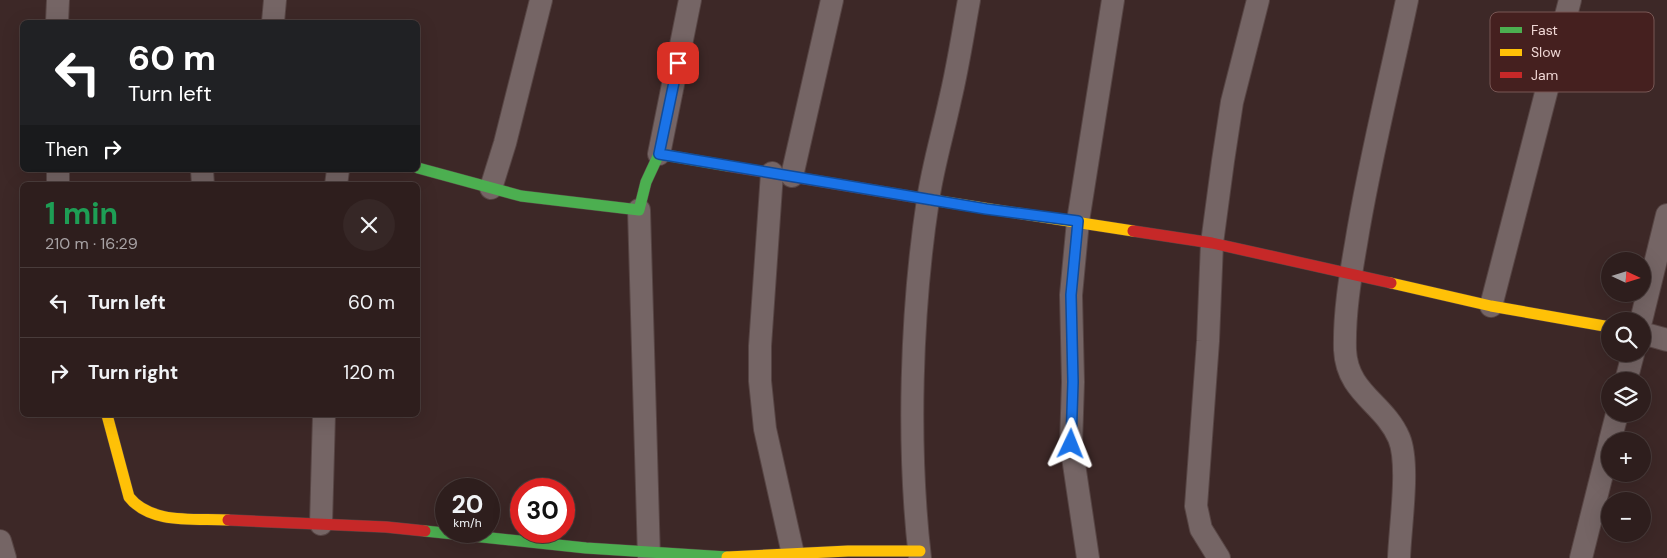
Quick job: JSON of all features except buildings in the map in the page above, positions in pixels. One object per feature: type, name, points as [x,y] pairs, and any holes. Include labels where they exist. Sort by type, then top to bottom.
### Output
[{"type":"street","points":[[57,20],[58,0]]},
{"type":"street","points":[[273,20],[275,0]]},
{"type":"street","points":[[490,188],[505,143],[541,0]]},
{"type":"street","points":[[648,554],[639,210],[646,182],[659,154],[690,0]]},
{"type":"street","points":[[793,554],[765,429],[760,381],[760,346],[782,175],[832,0]]},
{"type":"street","points":[[108,417],[129,497],[136,507],[147,514],[165,517],[386,527],[648,554],[729,557],[793,554],[920,554],[914,466],[913,406],[920,267],[928,199],[951,98],[969,0]]},
{"type":"street","points":[[1088,558],[1071,444],[1073,382],[1071,295],[1078,221],[1113,0]]},
{"type":"street","points":[[1219,558],[1201,529],[1196,506],[1208,341],[1212,242],[1232,102],[1258,0]]},
{"type":"street","points":[[1398,558],[1404,462],[1400,440],[1390,419],[1368,400],[1351,377],[1345,351],[1351,274],[1362,205],[1407,0]]},
{"type":"street","points":[[1491,306],[1546,92]]},
{"type":"street","points":[[659,154],[928,199],[1212,242],[1491,306],[1601,325]]},
{"type":"street","points":[[420,169],[521,196],[639,210]]},
{"type":"street","points":[[1643,312],[1667,215]]},
{"type":"street","points":[[1651,336],[1667,340]]},
{"type":"street","points":[[321,524],[324,417]]},
{"type":"street","points":[[1581,558],[1601,478]]},
{"type":"street","points":[[0,540],[5,558]]},
{"type":"traffic: fast","points":[[420,169],[521,196],[639,210],[646,182],[659,154],[728,166]]},
{"type":"traffic: fast","points":[[425,531],[586,548],[727,557]]},
{"type":"traffic: slow","points":[[926,199],[1133,231]]},
{"type":"traffic: slow","points":[[1391,283],[1491,306],[1601,325]]},
{"type":"traffic: slow","points":[[108,417],[129,497],[138,506],[162,516],[228,520]]},
{"type":"traffic: slow","points":[[727,557],[848,551],[920,551]]},
{"type":"traffic: jam","points":[[728,166],[926,199]]},
{"type":"traffic: jam","points":[[1133,231],[1212,243],[1391,283]]},
{"type":"traffic: jam","points":[[228,520],[386,527],[425,531]]},
{"type":"route","points":[[678,63],[659,154],[986,209],[1078,221],[1071,295],[1073,382],[1071,444]]}]
